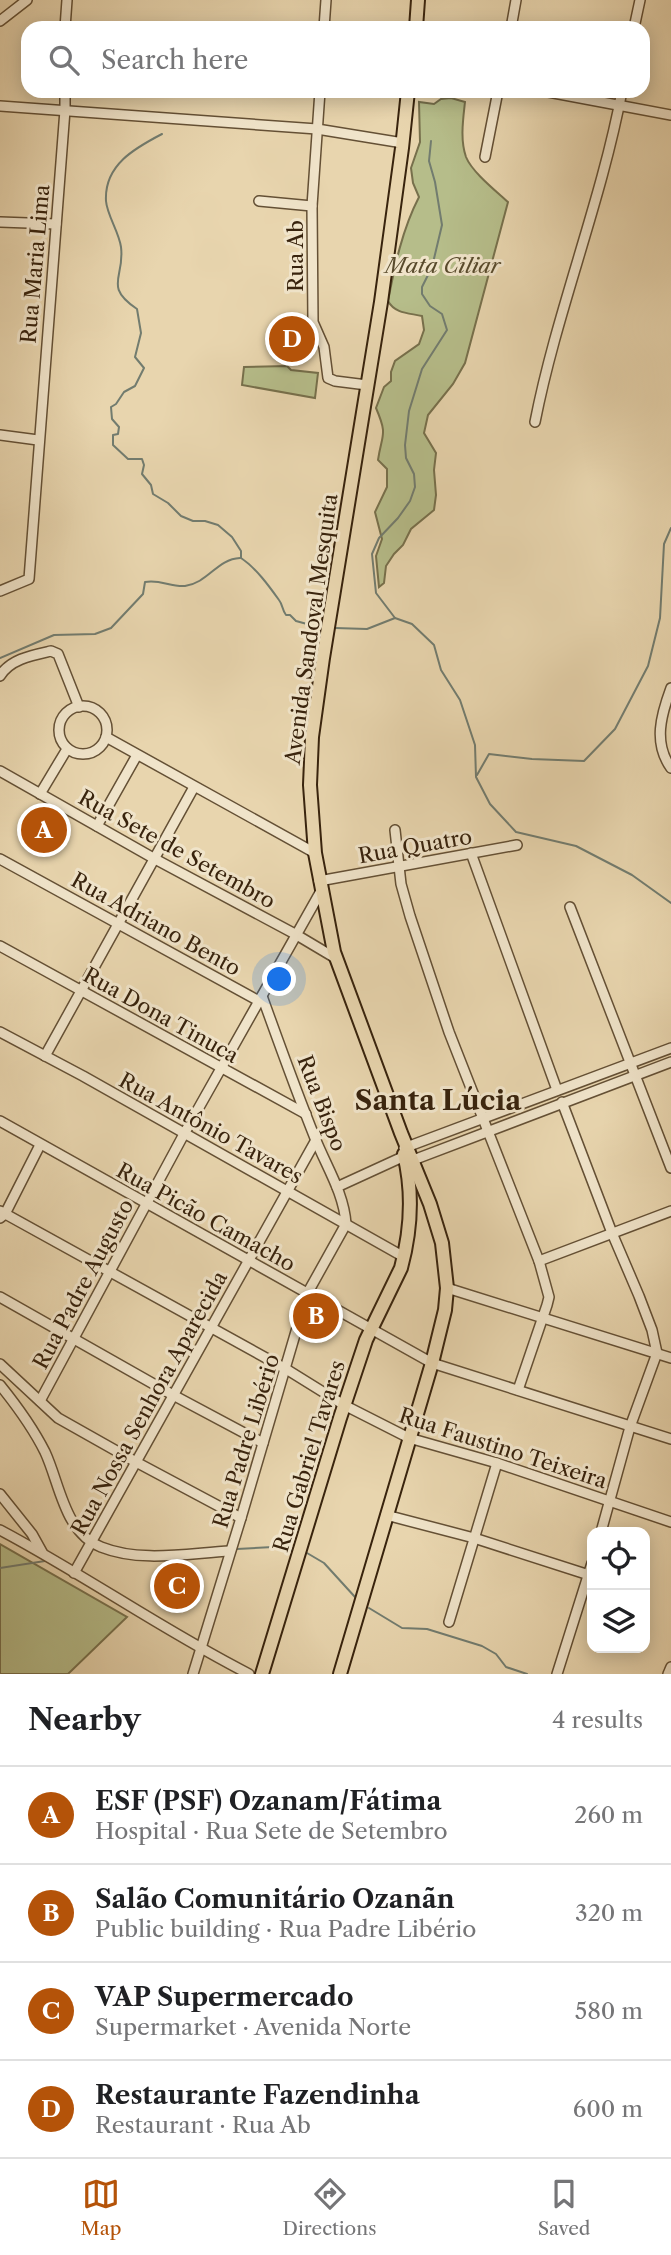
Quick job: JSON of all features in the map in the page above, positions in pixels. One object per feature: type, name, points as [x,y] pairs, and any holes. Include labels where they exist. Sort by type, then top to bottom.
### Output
[{"type":"main road","points":[[418,7],[424,0]]},
{"type":"main road","name":"Avenida Sandoval Mesquita","points":[[340,1674],[432,1363],[445,1310],[447,1288],[442,1244],[430,1204],[407,1157],[401,1133],[337,959],[320,886],[310,785],[312,737],[383,289],[407,98]]},
{"type":"main road","name":"Rua Gabriel Tavares","points":[[262,1674],[344,1405],[371,1329],[401,1268],[411,1208],[407,1157]]},
{"type":"main road","points":[[411,1208],[414,1199],[419,1197],[424,1197],[430,1204]]},
{"type":"street","points":[[0,21],[27,0]]},
{"type":"street","points":[[66,21],[67,0]]},
{"type":"street","points":[[324,21],[326,0]]},
{"type":"street","points":[[512,21],[516,0]]},
{"type":"street","points":[[636,21],[640,0]]},
{"type":"street","name":"Rua Maria Lima","points":[[0,591],[29,579],[65,98]]},
{"type":"street","name":"Rua Ab","points":[[319,98],[312,206],[313,322],[324,347],[328,377],[335,381],[367,385]]},
{"type":"street","points":[[485,157],[497,98]]},
{"type":"street","points":[[579,98],[671,115]]},
{"type":"street","points":[[535,422],[548,361],[610,147],[621,98]]},
{"type":"street","points":[[0,106],[317,129],[403,142]]},
{"type":"street","points":[[259,201],[312,206]]},
{"type":"street","points":[[0,222],[56,224]]},
{"type":"street","points":[[0,435],[38,440]]},
{"type":"street","points":[[0,676],[12,663],[51,651],[58,654],[79,707]]},
{"type":"street","points":[[671,688],[660,726],[660,744],[664,759],[671,768]]},
{"type":"street","points":[[79,707],[87,707],[101,715],[106,737],[97,749],[90,753],[74,752],[68,749],[59,736],[61,720],[65,714],[79,707]]},
{"type":"street","points":[[106,737],[315,853]]},
{"type":"street","points":[[40,794],[68,749]]},
{"type":"street","points":[[97,826],[137,755]]},
{"type":"street","name":"Rua Sete de Setembro","points":[[0,771],[337,959]]},
{"type":"street","points":[[45,1056],[194,787]]},
{"type":"street","points":[[395,830],[398,867],[410,916],[449,1032],[539,1261],[548,1297],[518,1390]]},
{"type":"street","name":"Rua Quatro","points":[[320,886],[398,867],[517,845]]},
{"type":"street","points":[[471,853],[557,1090]]},
{"type":"street","name":"Rua Adriano Bento","points":[[0,859],[260,998]]},
{"type":"street","name":"Rua Padre Augusto","points":[[40,1401],[320,886]]},
{"type":"street","points":[[570,906],[671,1168]]},
{"type":"street","name":"Rua Dona Tinuca","points":[[0,946],[306,1114]]},
{"type":"street","name":"Rua Bispo","points":[[260,998],[337,1187],[345,1224]]},
{"type":"street","name":"Rua Antônio Tavares","points":[[0,1032],[404,1257]]},
{"type":"street","points":[[337,1187],[407,1157],[484,1118],[671,1048]]},
{"type":"street","points":[[407,1157],[488,1131],[671,1062]]},
{"type":"street","points":[[562,1102],[639,1296],[657,1353],[630,1426],[602,1527]]},
{"type":"street","name":"Rua Picão Camacho","points":[[0,1122],[432,1363],[671,1439]]},
{"type":"street","name":"Rua Nossa Senhora Aparecida","points":[[74,1573],[316,1140]]},
{"type":"street","points":[[2,1214],[40,1145]]},
{"type":"street","points":[[539,1261],[671,1211]]},
{"type":"street","name":"Rua Faustino Teixeira","points":[[2,1214],[286,1369],[344,1405],[409,1438],[497,1463],[671,1522]]},
{"type":"street","name":"Rua Padre Libério","points":[[193,1674],[242,1518],[307,1294],[345,1224]]},
{"type":"street","points":[[447,1288],[671,1357]]},
{"type":"street","points":[[0,1297],[263,1443]]},
{"type":"street","points":[[0,1364],[58,1418],[242,1518]]},
{"type":"street","points":[[0,1385],[30,1424],[69,1517],[92,1542],[101,1547],[141,1555],[230,1551]]},
{"type":"street","points":[[449,1622],[497,1463]]},
{"type":"street","points":[[0,1494],[32,1534],[42,1552]]},
{"type":"street","points":[[386,1515],[474,1538],[587,1574]]},
{"type":"street","points":[[0,1530],[42,1552],[201,1649],[250,1674]]},
{"type":"street","points":[[557,1674],[587,1581]]},
{"type":"street","points":[[224,1674],[227,1663]]},
{"type":"street","points":[[668,1674],[671,1667]]},
{"type":"green space","name":"Mata Ciliar","points":[[451,98],[465,102],[463,137],[469,163],[508,202],[465,363],[453,384],[428,415],[424,433],[436,453],[434,510],[411,529],[403,545],[386,566],[384,583],[379,587],[376,556],[382,539],[375,512],[387,487],[387,469],[378,460],[383,430],[376,408],[384,387],[391,381],[395,361],[419,344],[424,330],[422,316],[399,311],[388,301],[396,261],[419,197],[411,168],[420,142],[419,102],[434,104],[441,99]]},
{"type":"green space","points":[[287,366],[291,370],[318,373],[315,398],[242,385],[244,367]]},
{"type":"green space","points":[[0,1544],[127,1617],[68,1674],[0,1674]]},
{"type":"waterway","points":[[162,134],[123,159],[110,177],[107,188],[107,206],[121,247],[118,287],[127,301],[137,309],[141,333],[135,357],[144,368],[135,386],[124,392],[111,407],[112,419],[119,427],[118,434],[113,435],[113,445],[128,459],[142,459],[142,474],[151,485],[153,494],[168,503],[181,516],[218,525],[232,537],[241,551],[241,558],[267,583],[286,615],[296,621],[318,627]]},
{"type":"waterway","points":[[395,618],[376,593],[372,554],[379,538],[410,501],[415,487],[414,474],[406,458],[409,411],[422,369],[447,330],[442,314],[430,306],[422,294],[442,225],[429,161],[431,141]]},
{"type":"waterway","points":[[477,775],[489,754],[584,761],[615,729],[648,666],[660,618],[664,544],[671,528]]},
{"type":"waterway","points":[[0,658],[54,635],[95,634],[111,628],[143,594],[145,582],[180,586],[193,584],[225,562],[240,558]]},
{"type":"waterway","points":[[335,628],[367,629],[395,618],[412,624],[434,645],[441,670],[460,700],[475,745],[476,777],[490,804],[516,832],[576,846],[632,875],[671,903]]},
{"type":"waterway","points":[[237,1549],[273,1547],[295,1551]]},
{"type":"waterway","points":[[307,1553],[324,1563],[355,1597]]},
{"type":"waterway","points":[[0,1568],[45,1561]]},
{"type":"waterway","points":[[369,1608],[402,1628],[427,1629],[482,1646],[496,1654],[506,1667],[527,1674]]},
{"type":"place","name":"Restaurante Fazendinha","points":[[292,339]]},
{"type":"place","name":"ESF (PSF) Ozanam/Fátima","points":[[44,830]]},
{"type":"place","name":"Salão Comunitário Ozanãn","points":[[316,1316]]},
{"type":"place","name":"VAP Supermercado","points":[[177,1586]]},
{"type":"district","name":"Santa Lúcia","points":[[438,1100]]}]
